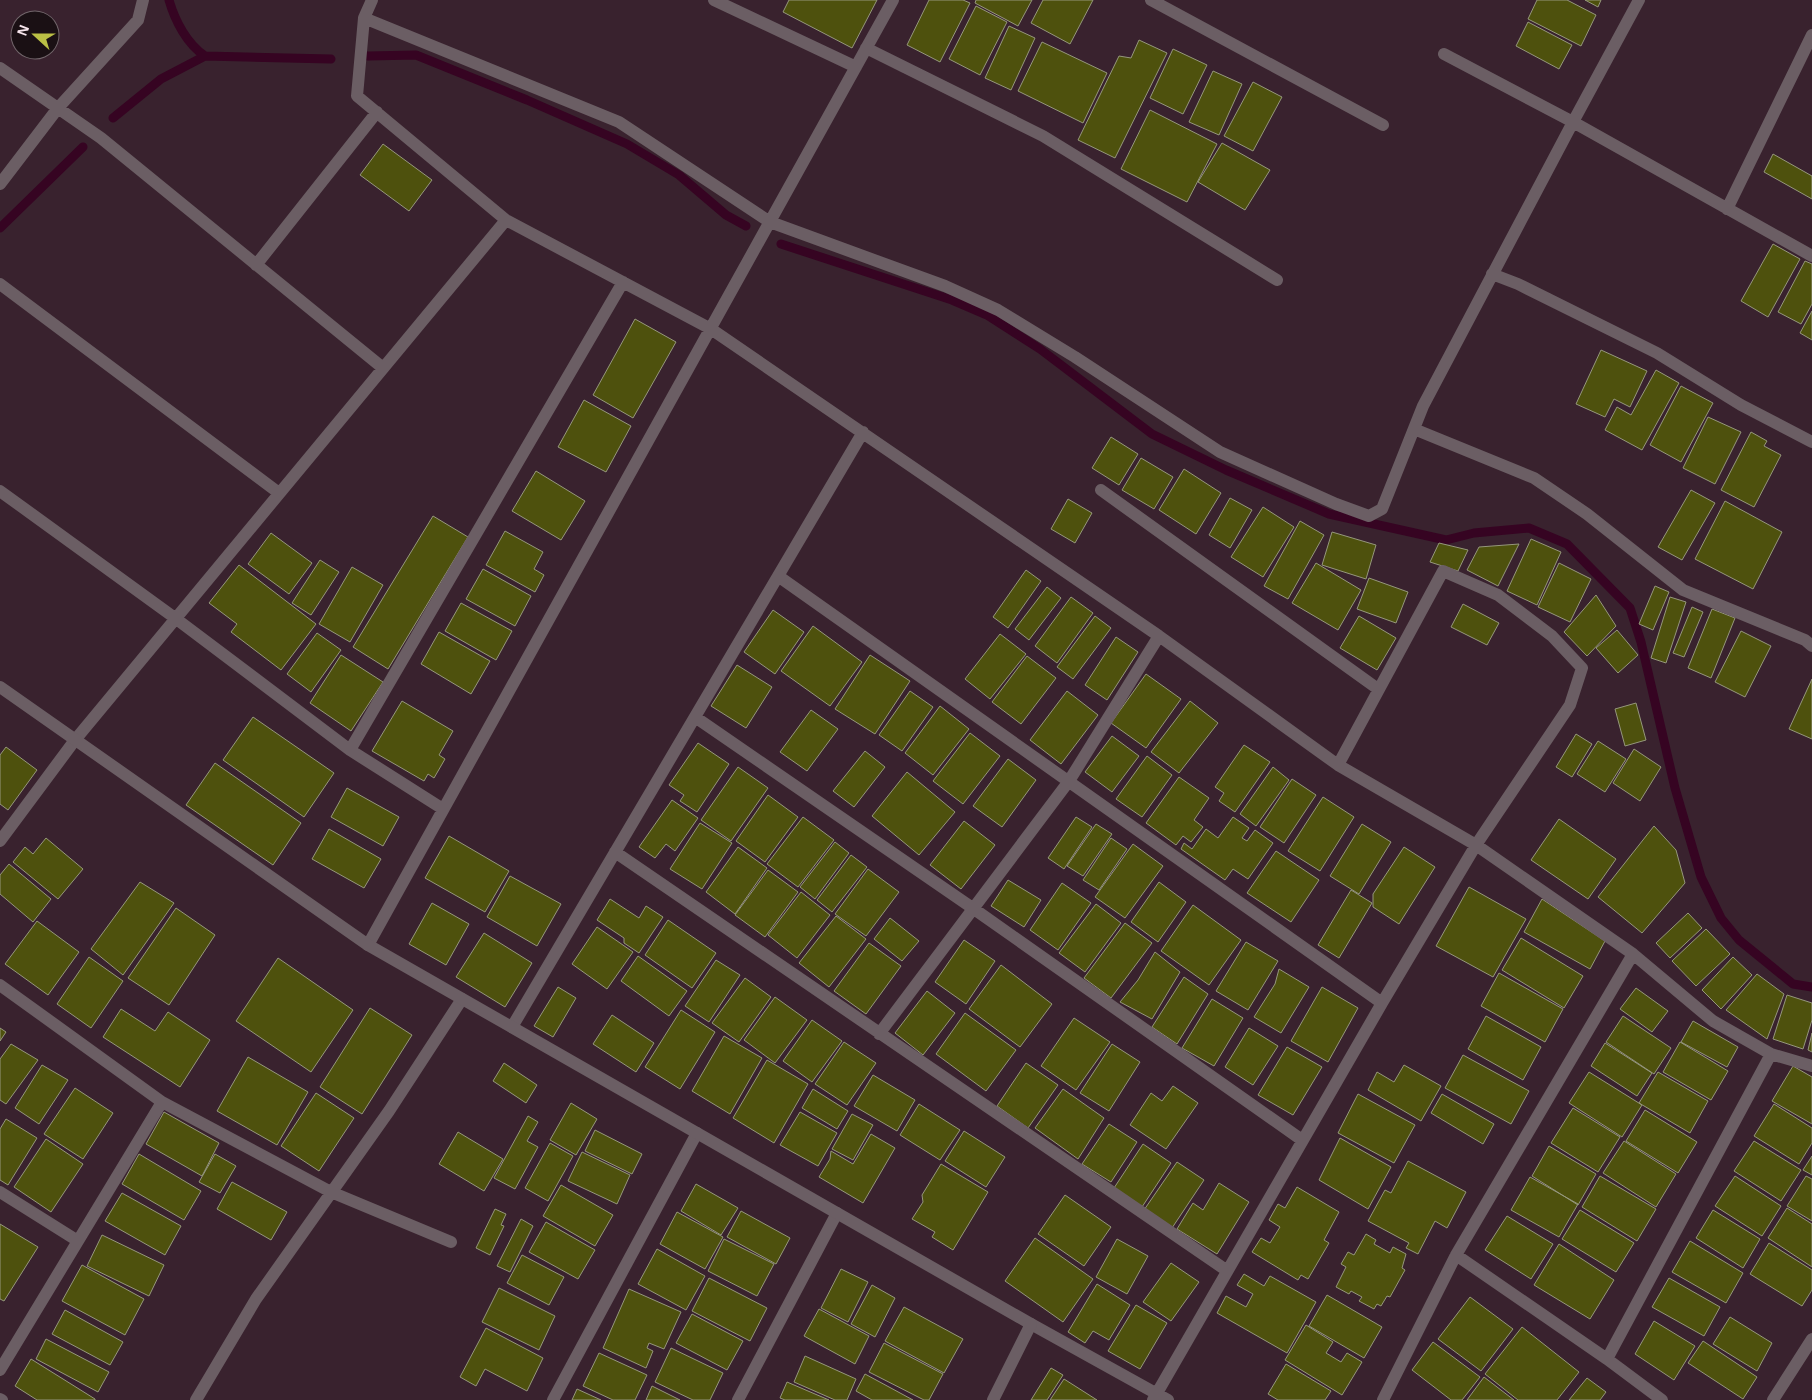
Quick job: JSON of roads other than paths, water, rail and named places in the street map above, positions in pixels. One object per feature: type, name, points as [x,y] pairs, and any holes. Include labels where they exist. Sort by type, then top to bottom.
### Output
[{"type":"street","points":[[0,184],[58,108],[138,20],[143,0]]},
{"type":"street","points":[[372,0],[364,18],[357,96],[506,220],[711,329],[1159,636],[1338,765],[1476,845],[1633,954],[1713,1021],[1771,1054],[1812,1066]]},
{"type":"street","points":[[714,0],[856,67]]},
{"type":"street","points":[[368,944],[893,0]]},
{"type":"street","points":[[1152,0],[1383,125]]},
{"type":"street","points":[[364,18],[619,122],[770,222],[946,286],[998,310],[1075,357],[1220,452],[1336,504],[1369,516],[1382,509],[1423,406],[1639,0]]},
{"type":"street","points":[[1727,208],[1812,35]]},
{"type":"street","points":[[866,48],[1043,136],[1277,280]]},
{"type":"street","points":[[1444,54],[1573,122],[1812,256]]},
{"type":"street","points":[[0,68],[102,138],[382,368]]},
{"type":"street","points":[[256,266],[377,112]]},
{"type":"street","points":[[0,841],[75,740],[506,220]]},
{"type":"street","points":[[1492,274],[1518,284],[1657,354],[1741,405],[1812,442]]},
{"type":"street","points":[[350,750],[623,282]]},
{"type":"street","points":[[0,284],[279,492]]},
{"type":"street","points":[[1414,429],[1534,478],[1587,514],[1683,590],[1805,640],[1812,646]]},
{"type":"street","points":[[512,1027],[862,432]]},
{"type":"street","points":[[1101,490],[1378,689]]},
{"type":"street","points":[[0,491],[175,618],[350,750],[443,809]]},
{"type":"street","points":[[0,687],[368,944],[1159,1398],[1226,1270],[1382,1003],[1476,845],[1570,705],[1582,668],[1552,636],[1498,595],[1443,571],[1338,765]]},
{"type":"street","points":[[778,576],[1382,1003]]},
{"type":"street","points":[[879,1034],[1069,781],[1159,636]]},
{"type":"street","points":[[695,717],[974,909],[1302,1140]]},
{"type":"street","points":[[615,852],[1226,1270]]},
{"type":"street","points":[[1383,1400],[1456,1255],[1633,954]]},
{"type":"street","points":[[0,985],[162,1102],[331,1192],[452,1242]]},
{"type":"street","points":[[196,1400],[256,1299],[390,1111],[462,999]]},
{"type":"street","points":[[1607,1358],[1771,1054]]},
{"type":"street","points":[[0,1370],[162,1102]]},
{"type":"street","points":[[553,1400],[698,1133]]},
{"type":"street","points":[[0,1192],[78,1240]]},
{"type":"street","points":[[738,1400],[837,1214]]},
{"type":"street","points":[[1456,1255],[1607,1358],[1662,1400]]},
{"type":"street","points":[[993,1400],[1031,1324]]},
{"type":"street","points":[[1773,1400],[1812,1339]]},
{"type":"waterway","points":[[169,0],[187,39],[205,56],[331,59]]},
{"type":"waterway","points":[[368,56],[416,55],[527,100],[627,144],[679,175],[726,215],[746,226]]},
{"type":"waterway","points":[[113,118],[161,79],[205,56]]},
{"type":"waterway","points":[[0,228],[83,147]]},
{"type":"waterway","points":[[781,244],[952,300],[987,315],[1040,349],[1152,434],[1226,470],[1329,514],[1446,540],[1474,533],[1529,528],[1567,544],[1630,608],[1641,642],[1675,788],[1701,877],[1721,918],[1739,940],[1793,984],[1812,987]]}]
